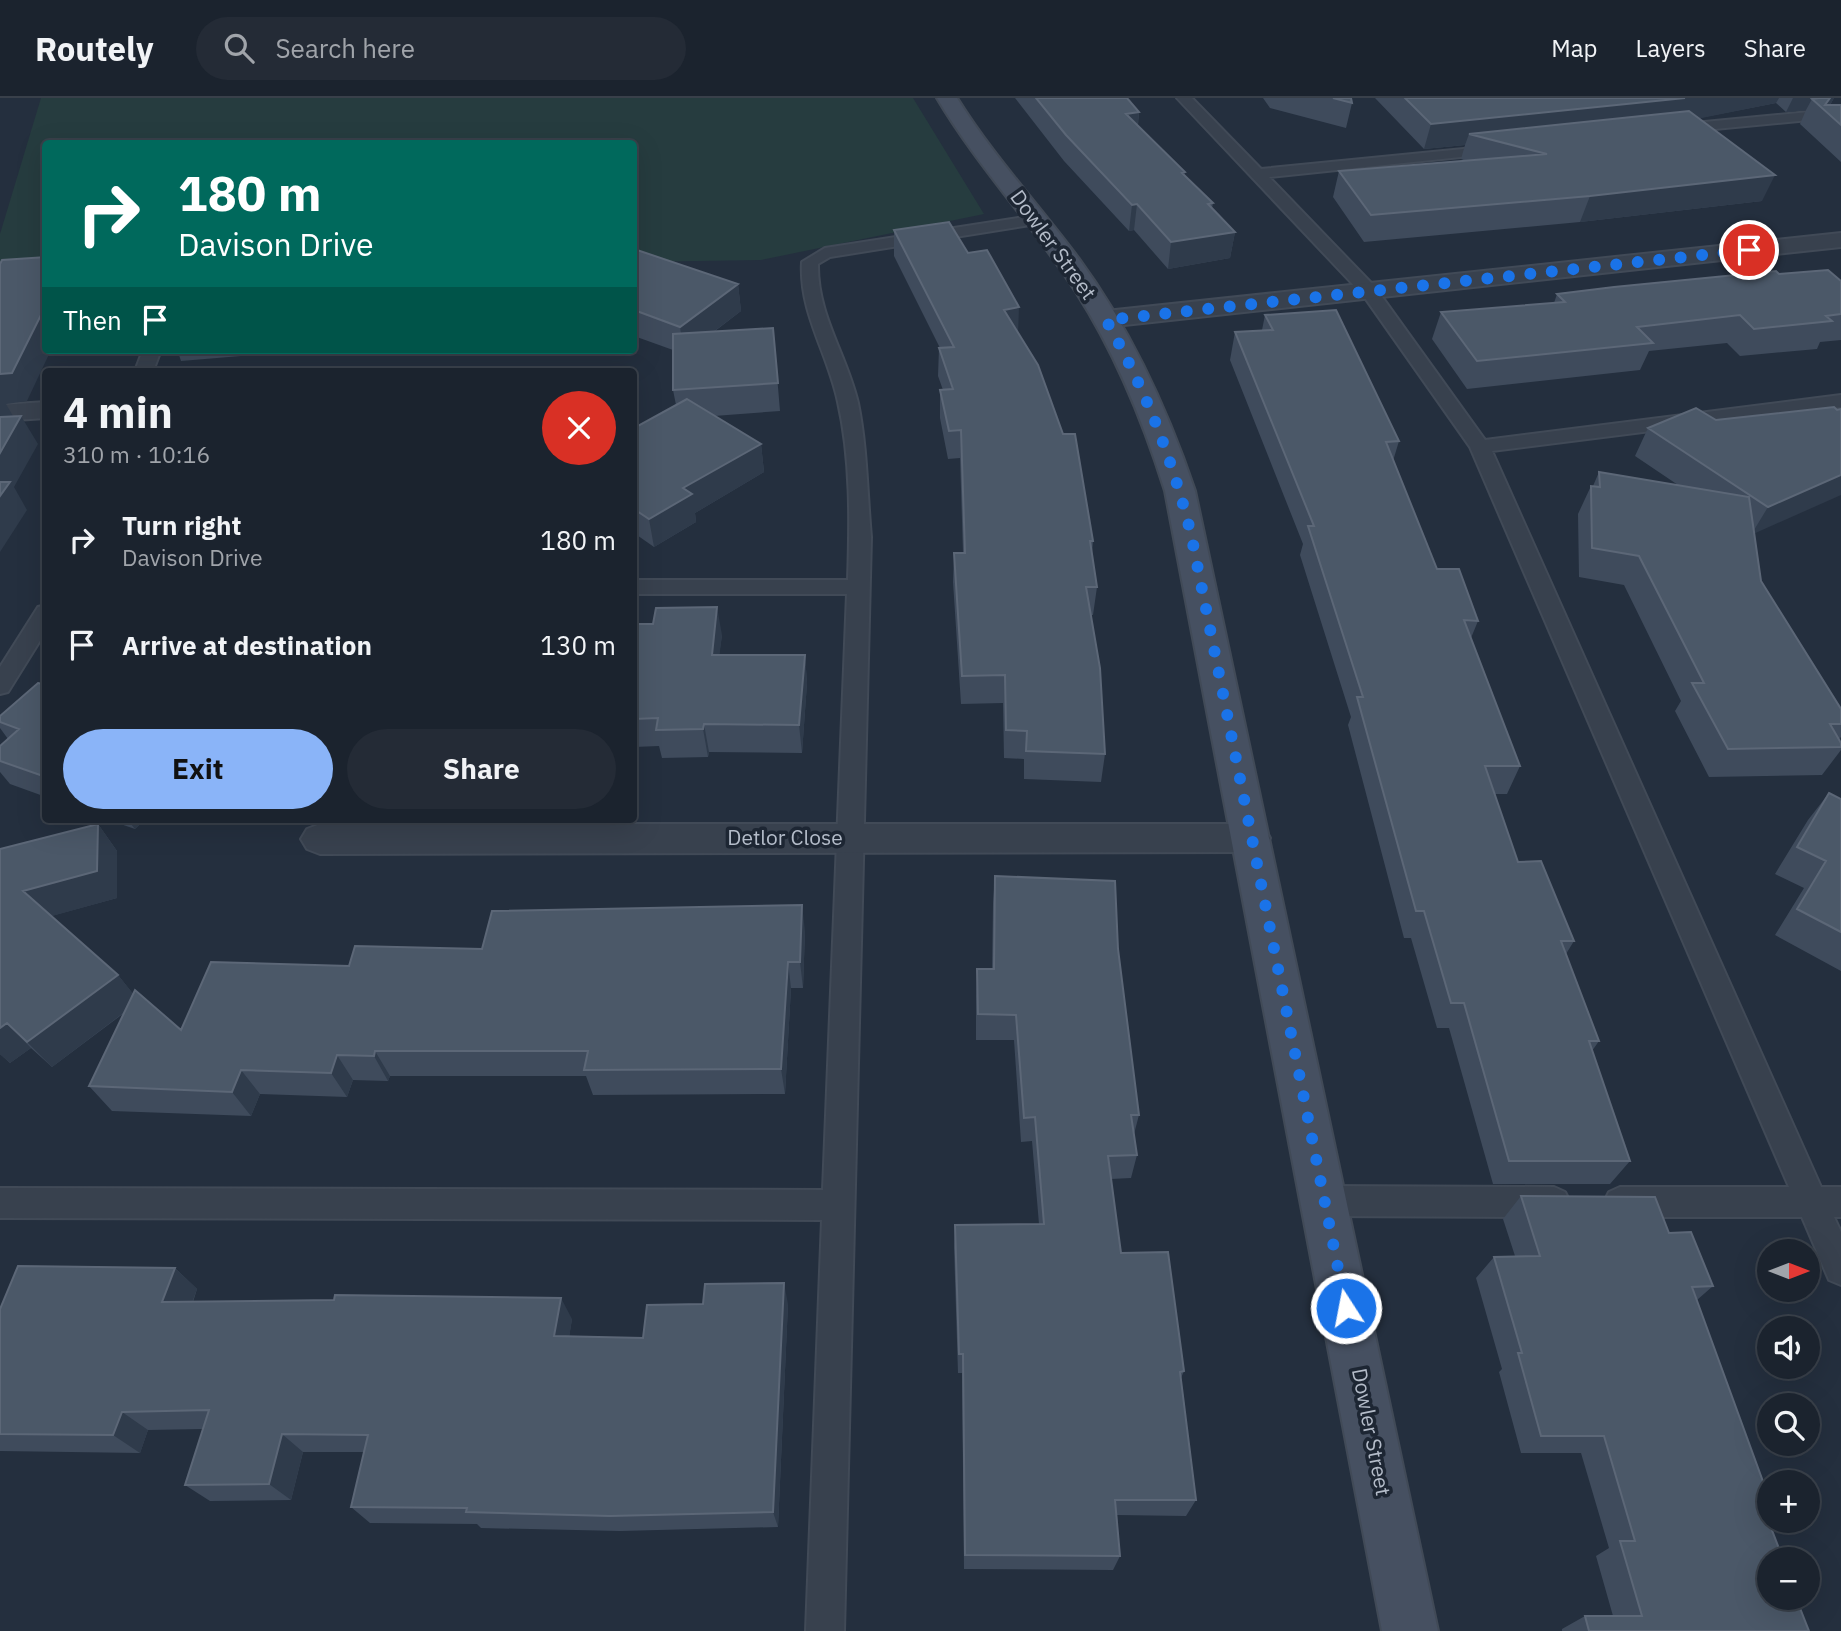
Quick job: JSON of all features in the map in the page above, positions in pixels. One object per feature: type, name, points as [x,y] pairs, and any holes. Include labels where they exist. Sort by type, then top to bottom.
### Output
[{"type":"street","name":"Dowler Street","points":[[947,98],[1037,220],[1106,320],[1134,369],[1153,412],[1180,491],[1410,1631]]},
{"type":"street","points":[[1106,320],[1838,244]]},
{"type":"street","points":[[0,413],[42,410]]},
{"type":"street","name":"Detlor Close","points":[[320,839],[1251,838]]},
{"type":"lane","points":[[1184,98],[1369,291],[1480,447],[1826,1202],[1841,1269]]},
{"type":"lane","points":[[1659,131],[1841,113]]},
{"type":"lane","points":[[1257,174],[1521,146]]},
{"type":"lane","points":[[825,1631],[836,1205],[852,838],[860,537],[848,402],[814,304],[808,275],[810,262],[825,253],[1037,220]]},
{"type":"lane","points":[[1480,447],[1841,401]]},
{"type":"lane","points":[[637,587],[860,587]]},
{"type":"lane","points":[[0,687],[42,618]]},
{"type":"lane","points":[[1324,1201],[1826,1202]]},
{"type":"lane","points":[[0,1203],[836,1205]]},
{"type":"green space","points":[[41,98],[913,98],[984,214],[761,260],[637,262],[637,140],[42,140],[42,265],[0,269],[0,234]]},
{"type":"building","points":[[1036,98],[1127,98],[1139,112],[1126,114],[1185,172],[1182,173],[1213,203],[1208,204],[1235,232],[1171,242],[1137,204],[1132,205],[1066,135]]},
{"type":"building","points":[[1333,98],[1351,98],[1352,103]]},
{"type":"building","points":[[1405,98],[1685,98],[1431,124]]},
{"type":"building","points":[[1830,98],[1825,105],[1841,105],[1841,125],[1812,99]]},
{"type":"building","points":[[1689,111],[1775,175],[1590,196],[1371,215],[1339,171],[1547,154],[1469,134]]},
{"type":"building","points":[[949,222],[968,253],[987,250],[1019,307],[1004,310],[1038,365],[1063,434],[1075,434],[1093,541],[1090,541],[1097,587],[1086,587],[1100,668],[1105,754],[1026,751],[1027,731],[1006,730],[1005,675],[962,676],[954,553],[965,553],[961,430],[949,431],[940,390],[953,389],[939,348],[954,347],[894,230]]},
{"type":"building","points":[[637,250],[738,284],[680,327],[637,311]]},
{"type":"building","points":[[42,257],[42,313],[12,373],[0,374],[0,264],[2,260]]},
{"type":"building","points":[[1828,270],[1841,281],[1841,314],[1826,316],[1832,321],[1754,329],[1740,315],[1637,327],[1653,343],[1477,361],[1441,312],[1565,302],[1557,294],[1614,287],[1776,271],[1779,274]]},
{"type":"building","points":[[1336,310],[1399,441],[1386,442],[1437,569],[1459,569],[1478,621],[1464,620],[1520,766],[1485,766],[1518,862],[1541,861],[1574,941],[1561,941],[1599,1041],[1589,1041],[1630,1161],[1509,1161],[1464,1003],[1451,1003],[1424,911],[1416,911],[1357,697],[1363,697],[1308,526],[1314,526],[1235,332],[1273,330],[1265,315]]},
{"type":"building","points":[[773,328],[778,383],[673,390],[673,334]]},
{"type":"building","points":[[687,399],[761,444],[683,488],[692,494],[649,519],[637,511],[637,426]]},
{"type":"building","points":[[1834,407],[1841,409],[1841,475],[1768,507],[1648,428],[1696,408],[1716,420]]},
{"type":"building","points":[[21,416],[0,453],[0,417]]},
{"type":"building","points":[[1599,472],[1749,497],[1761,581],[1841,709],[1841,724],[1830,724],[1841,747],[1728,749],[1692,683],[1704,683],[1639,556],[1592,548],[1591,486],[1600,487]]},
{"type":"building","points":[[0,482],[10,482],[0,496]]},
{"type":"building","points":[[717,607],[712,655],[805,655],[799,725],[704,724],[703,729],[656,730],[658,718],[637,719],[637,624],[653,624],[656,608]]},
{"type":"building","points":[[38,683],[42,684],[42,776],[0,761],[0,746],[19,729],[0,722],[0,716]]},
{"type":"building","points":[[1829,793],[1841,799],[1841,932],[1797,909],[1826,861],[1797,847]]},
{"type":"building","points":[[98,824],[97,871],[23,891],[118,975],[27,1042],[7,1023],[0,1028],[0,849]]},
{"type":"building","points":[[995,876],[1115,881],[1118,949],[1139,1115],[1131,1115],[1137,1155],[1108,1156],[1121,1253],[1168,1252],[1184,1371],[1180,1372],[1196,1500],[1115,1500],[1120,1556],[965,1555],[963,1354],[959,1354],[955,1225],[1044,1224],[1035,1117],[1024,1118],[1016,1015],[978,1014],[977,969],[994,969]]},
{"type":"building","points":[[802,905],[800,962],[788,962],[781,1069],[584,1070],[588,1051],[375,1051],[374,1056],[337,1055],[331,1073],[241,1070],[232,1092],[89,1086],[135,990],[181,1030],[211,962],[349,966],[355,946],[482,949],[492,911]]},
{"type":"building","points":[[1521,1196],[1655,1197],[1669,1233],[1691,1232],[1713,1286],[1692,1287],[1759,1470],[1757,1533],[1773,1533],[1778,1547],[1757,1547],[1757,1610],[1801,1610],[1809,1631],[1589,1631],[1585,1616],[1642,1616],[1620,1541],[1635,1541],[1604,1436],[1541,1436],[1518,1353],[1522,1353],[1494,1257],[1540,1256]]},
{"type":"building","points":[[18,1266],[175,1268],[162,1302],[334,1300],[335,1295],[561,1298],[554,1336],[643,1338],[647,1305],[703,1304],[705,1284],[784,1283],[773,1512],[610,1516],[466,1512],[467,1508],[351,1507],[368,1435],[282,1434],[269,1484],[185,1485],[209,1410],[122,1412],[113,1435],[0,1434],[0,1309]]},
{"type":"route","points":[[1346,1308],[1191,534],[1169,454],[1153,412],[1134,369],[1106,320],[1749,250]]}]
